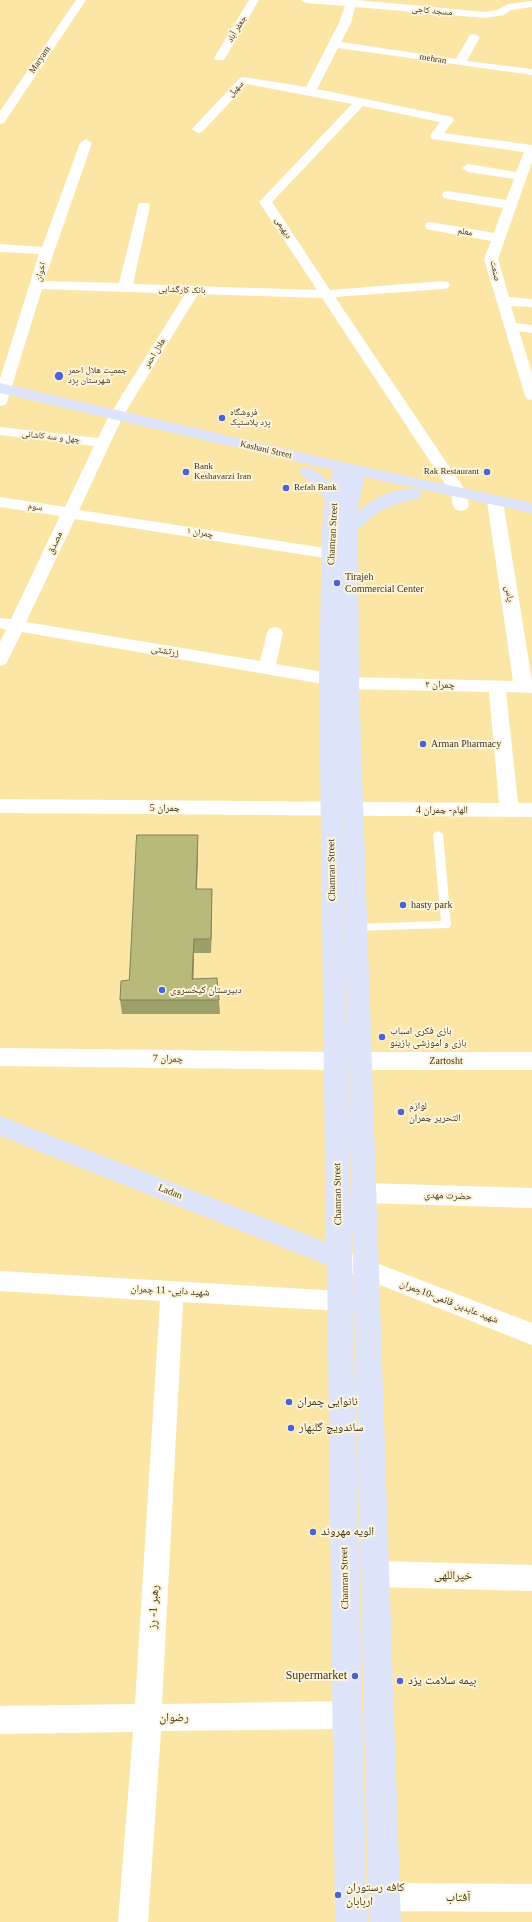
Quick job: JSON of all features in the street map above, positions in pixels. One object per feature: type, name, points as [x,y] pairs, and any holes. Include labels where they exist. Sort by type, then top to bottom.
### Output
[{"type":"main road","name":"Kashani Street","points":[[1,395],[345,480],[413,494],[460,499]]},
{"type":"main road","name":"Kashani Street","points":[[113,422],[307,472],[326,487],[345,480],[460,499],[496,507],[532,521]]},
{"type":"main road","name":"Chamran Street","points":[[339,681],[349,508],[345,480]]},
{"type":"main road","name":"Chamran Street","points":[[345,480],[331,554],[339,681],[342,809],[335,1061],[351,1922]]},
{"type":"main road","points":[[348,530],[367,510],[393,497],[413,494]]},
{"type":"main road","name":"Kashani Street","points":[[496,507],[532,508]]},
{"type":"main road","name":"Chamran Street","points":[[342,809],[356,928],[385,1910]]},
{"type":"main road","name":"Ladan","points":[[0,1126],[339,1258]]},
{"type":"street","name":"Maryam","points":[[0,120],[81,0]]},
{"type":"street","name":"جعفر آباد","points":[[220,58],[254,0]]},
{"type":"street","name":"مسجد کاجی","points":[[306,0],[424,5],[485,15],[500,13],[508,7],[532,4]]},
{"type":"street","points":[[352,2],[334,44],[310,91],[448,120],[436,136],[532,148]]},
{"type":"street","points":[[485,15],[490,5]]},
{"type":"street","points":[[460,63],[474,37]]},
{"type":"street","name":"mehran","points":[[334,44],[532,72]]},
{"type":"street","name":"سهیل","points":[[198,129],[244,80],[310,91]]},
{"type":"street","name":"دیهیمی","points":[[360,102],[265,202],[460,499]]},
{"type":"street","name":"اخوان","points":[[1,395],[47,251],[86,144]]},
{"type":"street","name":"صنعت","points":[[532,148],[491,259],[532,396]]},
{"type":"street","points":[[468,168],[521,176]]},
{"type":"street","points":[[448,195],[511,205]]},
{"type":"street","points":[[125,288],[144,206]]},
{"type":"street","name":"معلم","points":[[431,226],[499,238]]},
{"type":"street","points":[[0,248],[47,251]]},
{"type":"street","name":"بانک کارگشایی","points":[[37,285],[326,294],[443,285]]},
{"type":"street","name":"هلال احمر","points":[[113,422],[194,290]]},
{"type":"street","points":[[503,301],[532,303]]},
{"type":"street","points":[[510,326],[532,329]]},
{"type":"street","name":"مصدق","points":[[0,660],[8,624],[70,513],[113,422]]},
{"type":"street","name":"چهل و سه کاشانی","points":[[0,431],[103,443]]},
{"type":"street","name":"سوم","points":[[0,502],[70,513]]},
{"type":"street","name":"یاس","points":[[496,507],[528,686]]},
{"type":"street","name":"چمران ۱","points":[[70,513],[331,554]]},
{"type":"street","name":"زرتشتی","points":[[8,624],[339,681]]},
{"type":"street","points":[[267,668],[275,633]]},
{"type":"street","name":"چمران ۲","points":[[339,681],[528,686]]},
{"type":"street","points":[[497,686],[509,810]]},
{"type":"street","name":"چمران 5","points":[[0,806],[342,809]]},
{"type":"street","name":"الهام- چمران 4","points":[[342,809],[532,810]]},
{"type":"street","name":"چمران 7","points":[[0,1057],[335,1061]]},
{"type":"street","name":"Zartosht","points":[[360,1061],[532,1061]]},
{"type":"street","name":"حضرت مهدی","points":[[364,1193],[532,1198]]},
{"type":"street","name":"شهید عابدین قائمی-10چمران","points":[[339,1258],[532,1334]]},
{"type":"street","name":"شهید دایی- 11 چمران","points":[[0,1281],[340,1301]]},
{"type":"street","name":"رهبر 1- رز","points":[[133,1922],[148,1718],[172,1291]]},
{"type":"street","name":"خیراللهی","points":[[375,1574],[532,1578]]},
{"type":"street","name":"رضوان","points":[[0,1720],[347,1715]]},
{"type":"street","name":"آفتاب","points":[[385,1910],[532,1898]]},
{"type":"lane","points":[[356,928],[446,924],[438,834]]},
{"type":"building","points":[[137,835],[198,835],[196,889],[212,889],[211,939],[194,939],[192,979],[217,978],[219,1000],[120,1000],[121,981],[129,980]]},
{"type":"place","name":"جمعیت هلال احمر شهرستان یزد","points":[[59,376]]},
{"type":"place","name":"فروشگاه یزد پلاستیک","points":[[222,418]]},
{"type":"place","name":"Bank Keshavarzi Iran","points":[[186,472]]},
{"type":"place","name":"Rak Restaurant","points":[[487,472]]},
{"type":"place","name":"Refah Bank","points":[[286,488]]},
{"type":"place","name":"Tirajeh Commercial Center","points":[[337,583]]},
{"type":"place","name":"Arman Pharmacy","points":[[423,744]]},
{"type":"place","name":"hasty park","points":[[403,905]]},
{"type":"place","name":"دبیرستان کیخسروی","points":[[162,990]]},
{"type":"place","name":"بازی فکری اسباب بازی و اموزشی بازینو","points":[[382,1037]]},
{"type":"place","name":"لوازم التحریر چمران","points":[[401,1112]]},
{"type":"place","name":"نانوایی چمران","points":[[289,1402]]},
{"type":"place","name":"ساندویچ گلبهار","points":[[291,1428]]},
{"type":"place","name":"الویه مهروند","points":[[313,1532]]},
{"type":"place","name":"Supermarket","points":[[355,1676]]},
{"type":"place","name":"بيمه سلامت يزد","points":[[400,1681]]},
{"type":"place","name":"کافه رستوران اربابان","points":[[338,1895]]}]
